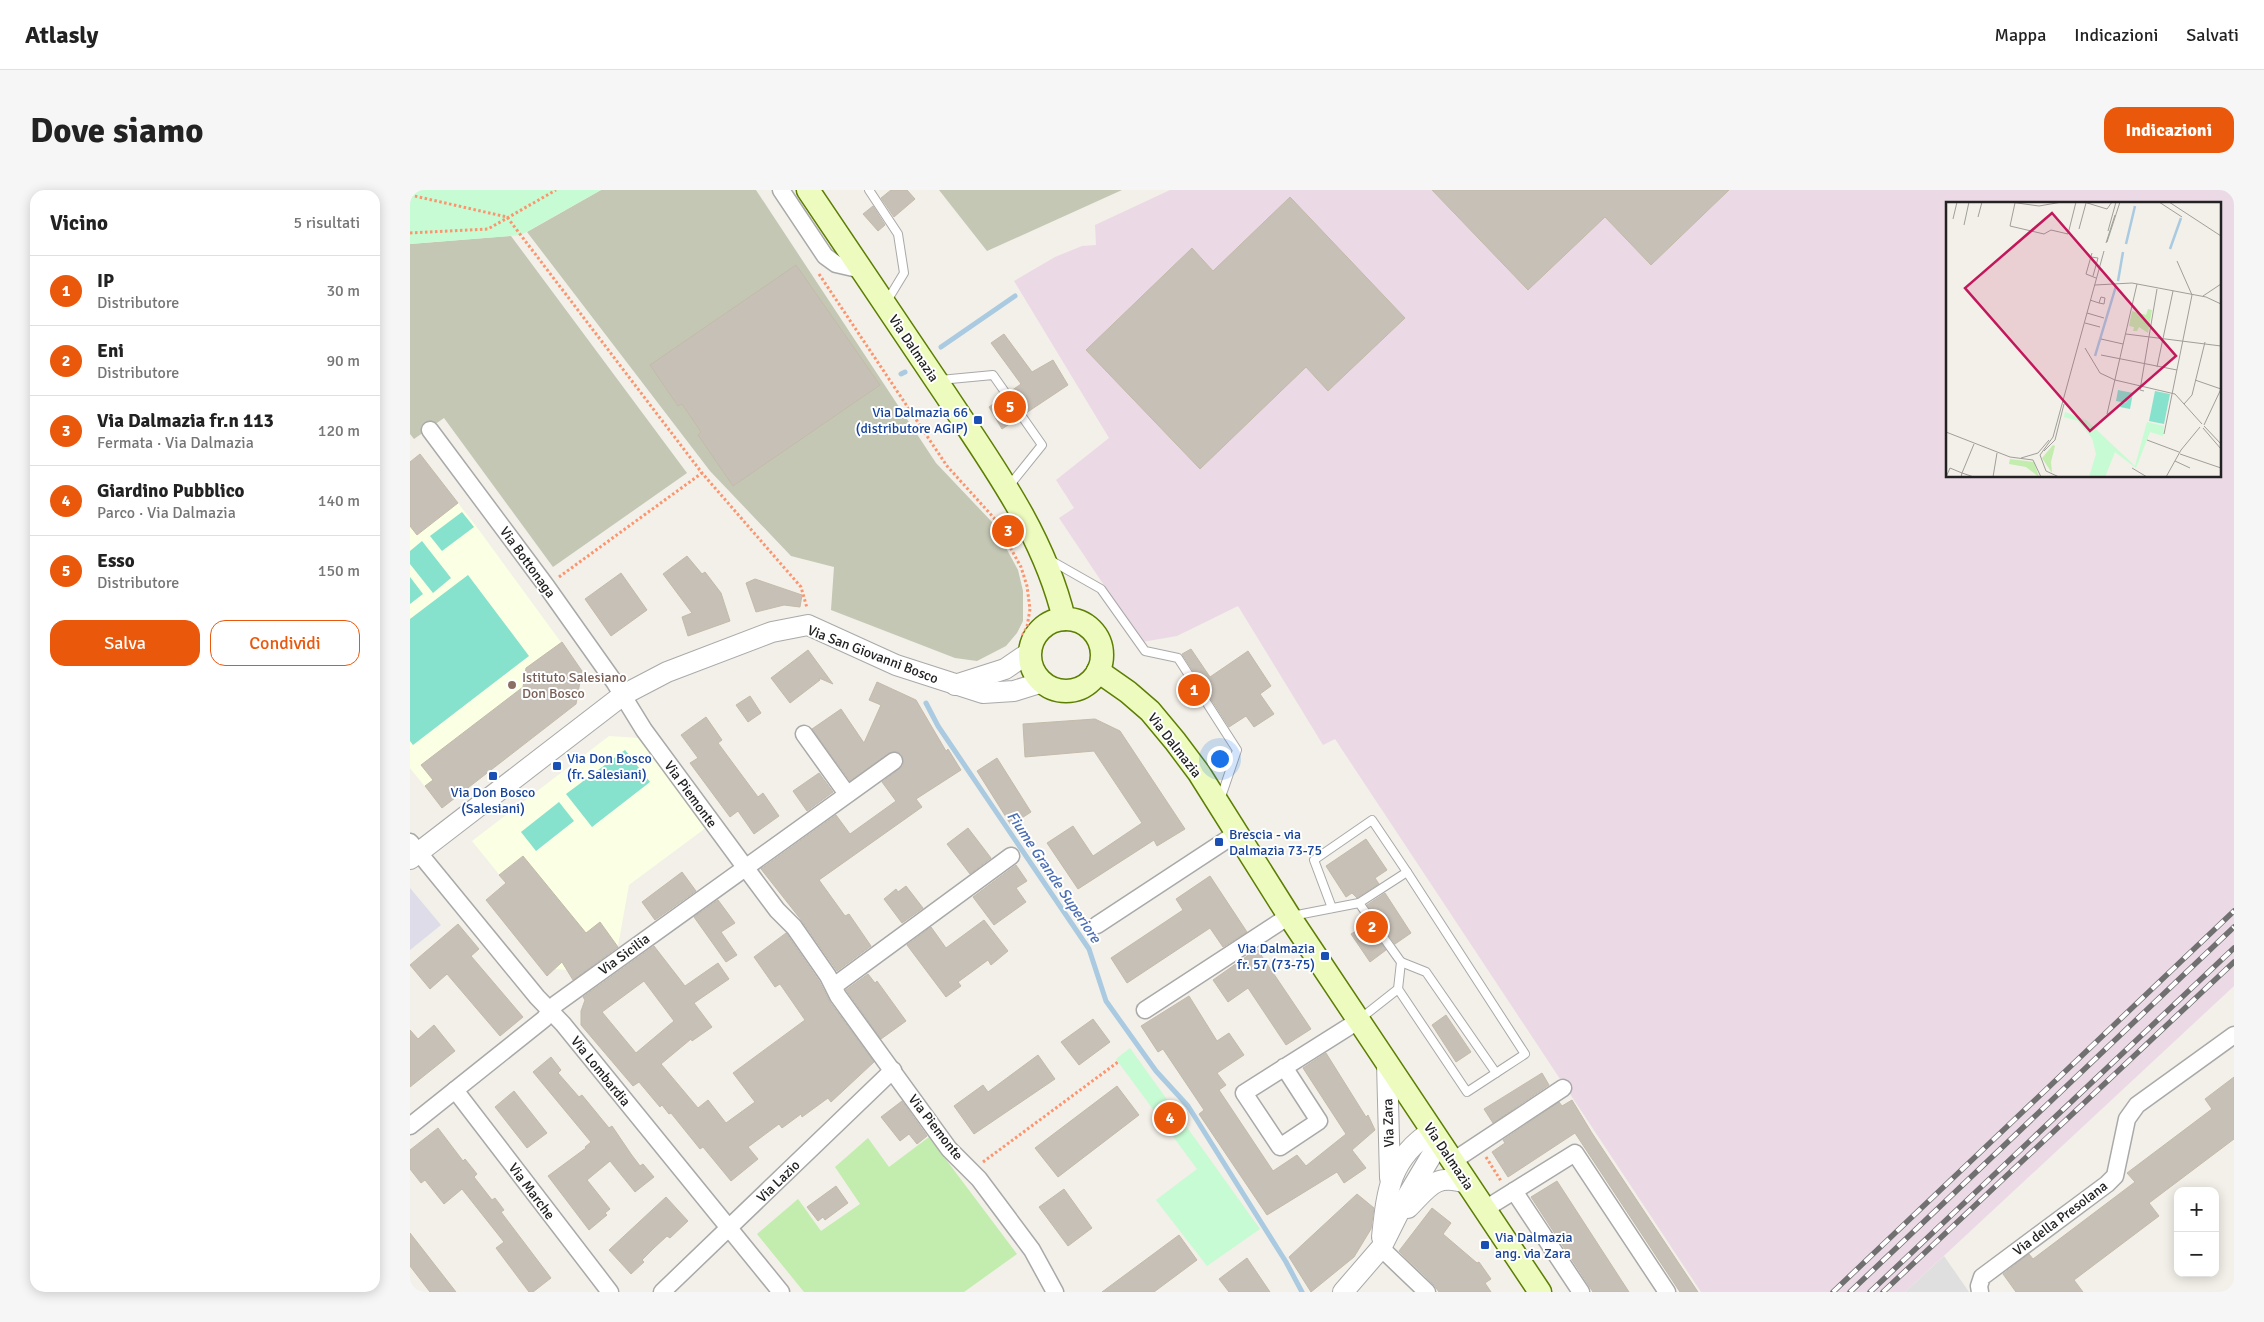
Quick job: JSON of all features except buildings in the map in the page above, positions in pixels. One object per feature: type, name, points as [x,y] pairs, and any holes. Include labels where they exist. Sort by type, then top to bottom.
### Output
[{"type":"main road","name":"Via Dalmazia","points":[[808,190],[1008,487],[1044,557],[1057,589],[1064,619]]},
{"type":"main road","points":[[1064,619],[1079,621],[1096,635],[1100,642],[1102,656],[1098,671],[1088,683],[1073,690],[1057,689],[1043,682],[1033,669],[1024,648],[1041,629],[1056,620],[1064,619]]},
{"type":"main road","name":"Via Dalmazia","points":[[1098,671],[1128,692],[1150,711],[1176,741],[1219,804],[1358,1021],[1540,1292]]},
{"type":"street","points":[[781,190],[825,256],[836,264],[862,270]]},
{"type":"street","name":"Via Bottonaga","points":[[430,430],[546,586],[623,695]]},
{"type":"street","name":"Via San Giovanni Bosco","points":[[413,851],[623,695],[667,672],[772,632],[808,625],[896,665],[983,694],[1014,690],[1043,682]]},
{"type":"street","points":[[955,685],[1005,669],[1024,648]]},
{"type":"street","name":"Via Piemonte","points":[[623,695],[644,730],[777,910],[794,927],[834,986],[838,996],[950,1149],[971,1171],[1032,1250],[1055,1292]]},
{"type":"street","points":[[804,734],[847,794]]},
{"type":"street","name":"Via Sicilia","points":[[410,1126],[544,1019],[566,996],[894,761]]},
{"type":"street","points":[[1097,924],[1237,833]]},
{"type":"street","name":"Via Lombardia","points":[[413,851],[551,1011],[781,1292]]},
{"type":"street","points":[[834,986],[1011,856]]},
{"type":"street","points":[[1145,1010],[1289,916]]},
{"type":"street","points":[[1284,1067],[1319,1121],[1280,1147],[1244,1093],[1284,1067],[1358,1021]]},
{"type":"street","name":"Via della Presolana","points":[[1980,1292],[1979,1286],[1982,1277],[2115,1176],[2127,1119],[2137,1105],[2234,1035]]},
{"type":"street","name":"Via Zara","points":[[1381,1248],[1390,1184],[1387,1063]]},
{"type":"street","name":"Via Lazio","points":[[662,1292],[893,1070]]},
{"type":"street","points":[[1452,1161],[1563,1088]]},
{"type":"street","name":"Via Marche","points":[[455,1090],[610,1292]]},
{"type":"street","points":[[1343,1292],[1381,1248],[1405,1200],[1434,1153],[1435,1135]]},
{"type":"street","name":"Via Zara","points":[[1390,1184],[1403,1155],[1415,1144],[1435,1135]]},
{"type":"street","points":[[1485,1209],[1575,1153],[1667,1292]]},
{"type":"street","points":[[1396,1220],[1440,1179],[1447,1178],[1466,1183]]},
{"type":"street","points":[[1512,1193],[1581,1292]]},
{"type":"street","points":[[1381,1248],[1426,1292]]},
{"type":"lane","points":[[869,190],[898,234],[904,273],[885,305]]},
{"type":"lane","points":[[936,380],[993,375],[1042,445],[1008,487]]},
{"type":"lane","points":[[1044,557],[1102,589],[1145,651],[1178,658],[1237,750],[1219,804]]},
{"type":"lane","points":[[1332,908],[1314,860],[1372,820],[1525,1054],[1467,1092],[1398,989],[1401,962]]},
{"type":"lane","points":[[1289,916],[1359,903],[1407,872]]},
{"type":"lane","points":[[1359,903],[1401,962],[1426,972],[1496,1073]]},
{"type":"lane","points":[[1358,1021],[1398,989]]},
{"type":"path","points":[[410,234],[488,229],[507,216],[556,190]]},
{"type":"path","points":[[410,195],[507,216],[702,473],[800,588],[806,600]]},
{"type":"path","points":[[817,271],[947,466],[994,518],[1020,567],[1027,586],[1030,609],[1024,648]]},
{"type":"path","points":[[546,586],[702,473]]},
{"type":"path","points":[[971,1171],[1118,1062]]},
{"type":"path","points":[[1478,1145],[1512,1193]]},
{"type":"shaded area","points":[[601,190],[756,190],[936,463],[992,522],[1018,570],[1023,591],[1023,621],[1017,633],[1006,646],[977,661],[955,658],[831,610],[834,567],[791,556],[710,471],[527,232]]},
{"type":"shaded area","points":[[939,190],[1122,190],[987,251]]},
{"type":"shaded area","points":[[1170,190],[2234,190],[2234,986],[1905,1292],[1701,1292],[1335,739],[1323,745],[1238,606],[1177,636],[1142,642],[1059,518],[1074,508],[1056,480],[1109,438],[1014,281],[1055,257],[1082,246],[1096,245],[1095,225]]},
{"type":"shaded area","points":[[511,236],[687,473],[553,567],[444,418],[414,439],[410,434],[410,244]]},
{"type":"shaded area","points":[[420,454],[479,530],[582,671],[576,704],[442,808],[410,768],[410,462]]},
{"type":"shaded area","points":[[462,512],[474,527],[442,551],[430,536]]},
{"type":"shaded area","points":[[422,541],[451,578],[433,593],[410,564],[410,551]]},
{"type":"shaded area","points":[[468,575],[529,656],[413,745],[410,741],[410,619]]},
{"type":"shaded area","points":[[410,577],[423,594],[410,604]]},
{"type":"shaded area","points":[[609,736],[640,738],[707,827],[629,885],[618,946],[573,980],[567,970],[555,969],[547,976],[486,900],[506,883],[472,841]]},
{"type":"shaded area","points":[[625,750],[650,782],[592,827],[566,794]]},
{"type":"shaded area","points":[[559,802],[574,821],[536,851],[521,832]]},
{"type":"shaded area","points":[[410,888],[441,925],[410,950]]},
{"type":"shaded area","points":[[1944,1256],[1969,1292],[1905,1292]]},
{"type":"green space","points":[[410,190],[601,190],[521,235],[410,244]]},
{"type":"green space","points":[[1130,1048],[1260,1229],[1207,1266],[1156,1200],[1197,1169],[1116,1059]]},
{"type":"green space","points":[[929,1137],[1017,1254],[964,1292],[804,1292],[757,1234],[798,1199],[821,1231],[860,1204],[835,1167],[868,1138],[889,1167]]},
{"type":"waterway","points":[[941,347],[1015,296]]},
{"type":"waterway","points":[[901,374],[905,372]]},
{"type":"waterway","name":"Fiume Grande Superiore","points":[[926,703],[938,726],[1089,949],[1106,1001],[1156,1071],[1188,1106],[1286,1262],[1302,1292]]},
{"type":"railway","points":[[1833,1292],[2234,911]]},
{"type":"railway","points":[[1850,1292],[2234,927]]},
{"type":"railway","points":[[1870,1292],[2234,948]]},
{"type":"railway","points":[[1883,1292],[2234,962]]},
{"type":"place","name":"Esso","points":[[1010,407]]},
{"type":"place","name":"Via Dalmazia 66 (distributore AGIP)","points":[[978,420]]},
{"type":"place","name":"Via Dalmazia fr.n 113","points":[[1008,531]]},
{"type":"place","name":"Istituto Salesiano Don Bosco","points":[[512,685]]},
{"type":"place","name":"IP","points":[[1194,690]]},
{"type":"place","name":"Via Don Bosco (fr. Salesiani)","points":[[557,766]]},
{"type":"place","name":"Via Don Bosco (Salesiani)","points":[[493,776]]},
{"type":"place","name":"Brescia - via Dalmazia 73-75","points":[[1219,842]]},
{"type":"place","name":"Eni","points":[[1372,927]]},
{"type":"place","name":"Via Dalmazia fr. 57 (73-75)","points":[[1325,956]]},
{"type":"place","name":"Giardino Pubblico","points":[[1170,1118]]},
{"type":"place","name":"Via Dalmazia ang. via Zara","points":[[1485,1245]]}]
